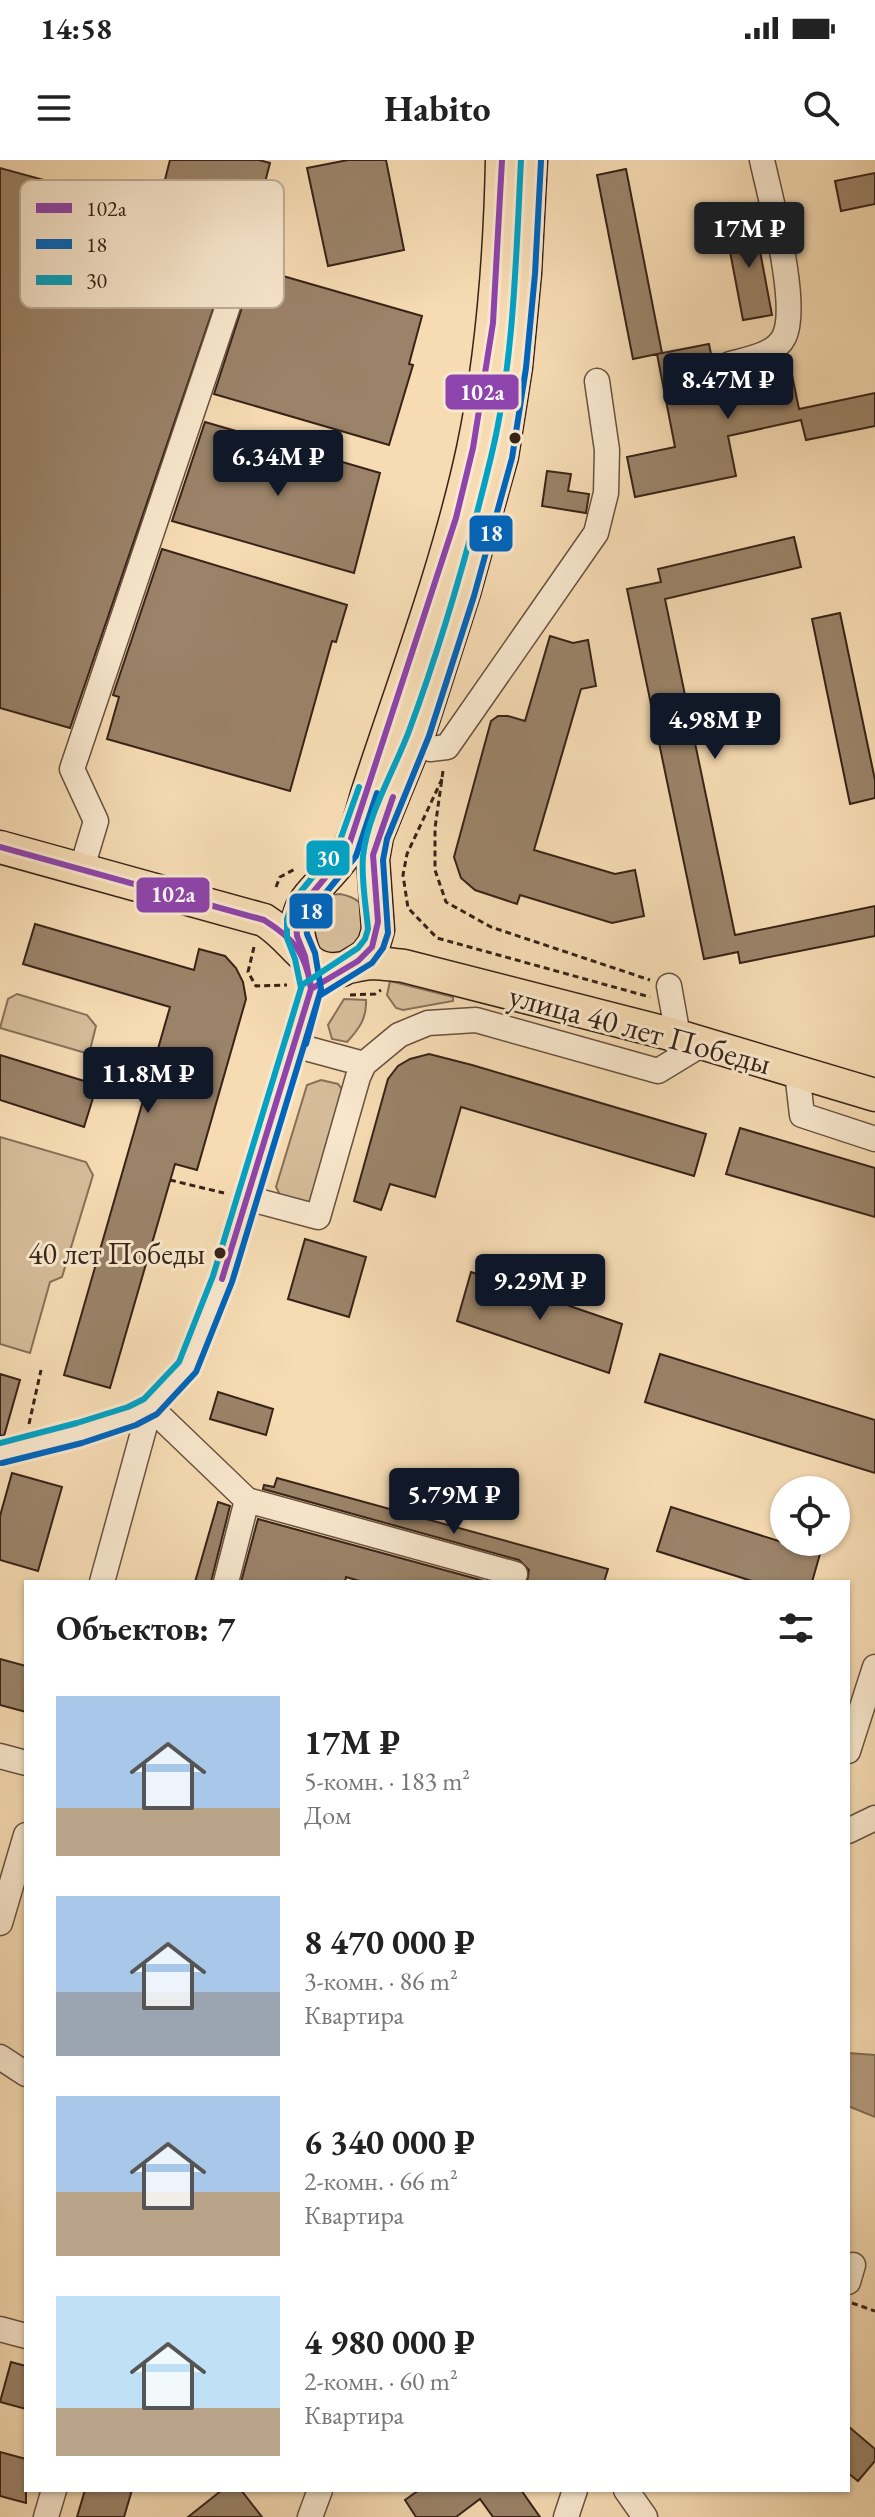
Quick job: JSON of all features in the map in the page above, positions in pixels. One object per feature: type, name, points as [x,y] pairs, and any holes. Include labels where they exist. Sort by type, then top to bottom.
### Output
[{"type":"main road","points":[[396,910],[373,859],[377,836],[433,740],[468,579],[488,452],[502,160]]},
{"type":"main road","points":[[305,956],[297,936],[296,922],[301,907],[347,851],[456,518],[488,452],[518,351],[531,160]]},
{"type":"main road","points":[[0,847],[81,871],[259,933],[282,931],[312,963],[344,983],[374,944],[378,930],[396,910]]},
{"type":"main road","points":[[259,933],[315,890],[333,885],[348,886],[396,910]]},
{"type":"main road","points":[[394,977],[382,924],[396,910]]},
{"type":"main road","name":"улица 40 лет Победы","points":[[344,983],[374,963],[394,977],[691,1040],[875,1095]]},
{"type":"street","points":[[730,364],[772,350],[784,337],[789,313],[784,265],[762,160]]},
{"type":"street","points":[[81,871],[96,821],[72,769],[227,308]]},
{"type":"street","points":[[433,740],[596,533],[606,493],[607,450],[597,381]]},
{"type":"street","points":[[0,1453],[80,1433],[150,1407],[188,1367],[222,1279],[311,989],[305,956]]},
{"type":"street","points":[[311,989],[344,983]]},
{"type":"street","points":[[247,1198],[318,1217],[358,1077],[364,1064],[399,1035],[428,1023],[476,1020],[658,1071],[691,1040],[661,992]]},
{"type":"street","points":[[294,1045],[364,1064]]},
{"type":"street","points":[[797,1072],[802,1115],[875,1139]]},
{"type":"street","points":[[150,1407],[247,1500],[515,1574]]},
{"type":"street","points":[[103,1580],[150,1407]]},
{"type":"street","points":[[227,1580],[247,1500]]},
{"type":"street","points":[[859,1739],[875,1667]]},
{"type":"street","points":[[0,1756],[24,1762]]},
{"type":"street","points":[[850,1830],[875,1818]]},
{"type":"street","points":[[0,1923],[24,1842]]},
{"type":"street","points":[[0,2057],[24,2073]]},
{"type":"street","points":[[0,2329],[24,2335]]},
{"type":"street","points":[[46,2517],[53,2492]]},
{"type":"street","points":[[310,2517],[319,2492]]},
{"type":"street","points":[[566,2517],[574,2492]]},
{"type":"street","points":[[627,2492],[645,2517]]},
{"type":"path","points":[[433,740],[442,779],[435,828],[435,870],[446,902],[491,927],[661,992]]},
{"type":"path","points":[[442,779],[407,854],[396,910],[437,938],[661,992]]},
{"type":"path","points":[[259,933],[248,972],[256,986],[287,985]]},
{"type":"path","points":[[344,983],[375,994],[394,977]]},
{"type":"path","points":[[170,1180],[247,1198]]},
{"type":"path","points":[[24,1447],[41,1370]]},
{"type":"path","points":[[850,2302],[875,2311]]},
{"type":"shaded area","points":[[340,894],[360,902],[371,920],[352,957],[320,954],[308,916],[330,895]]},
{"type":"shaded area","points":[[390,981],[453,997],[453,1001],[403,1010],[396,1008],[387,995]]},
{"type":"shaded area","points":[[17,994],[87,1015],[96,1026],[89,1054],[0,1028],[8,999]]},
{"type":"shaded area","points":[[344,999],[366,1000],[361,1023],[347,1042],[332,1039],[328,1025]]},
{"type":"shaded area","points":[[321,1080],[338,1084],[344,1092],[313,1201],[300,1205],[281,1197],[276,1187],[307,1085]]},
{"type":"shaded area","points":[[0,1137],[86,1162],[93,1175],[62,1277],[50,1282],[30,1353],[0,1344]]},
{"type":"shaded area","points":[[850,2053],[875,2055],[875,2117],[850,2107]]},
{"type":"building","points":[[170,160],[259,160],[270,163],[266,180],[165,180]]},
{"type":"building","points":[[348,160],[386,160],[404,250],[328,266],[307,168]]},
{"type":"building","points":[[0,168],[44,180],[20,180],[20,308],[214,308],[70,728],[0,708]]},
{"type":"building","points":[[626,169],[662,353],[633,359],[597,175]]},
{"type":"building","points":[[875,173],[875,204],[841,211],[835,181]]},
{"type":"building","points":[[754,219],[772,315],[743,320],[725,225]]},
{"type":"building","points":[[284,276],[422,316],[409,364],[413,365],[389,445],[214,394],[242,308],[284,308]]},
{"type":"building","points":[[709,344],[718,390],[792,375],[799,409],[875,393],[875,426],[806,440],[801,420],[728,436],[736,476],[635,497],[627,457],[675,447],[657,354]]},
{"type":"building","points":[[205,422],[380,473],[354,573],[172,521]]},
{"type":"building","points":[[547,471],[571,474],[568,491],[589,494],[586,513],[542,506]]},
{"type":"building","points":[[794,537],[801,567],[665,599],[735,935],[875,906],[875,936],[740,963],[738,952],[704,959],[627,589],[661,582],[658,569]]},
{"type":"building","points":[[162,549],[347,605],[336,642],[332,641],[290,791],[107,739],[119,697],[113,695]]},
{"type":"building","points":[[840,613],[875,780],[875,798],[850,804],[812,619]]},
{"type":"building","points":[[550,636],[573,643],[588,640],[596,686],[581,689],[534,850],[615,874],[635,870],[644,916],[612,923],[520,895],[517,904],[475,890],[461,878],[454,857],[491,721],[498,716],[508,716],[525,721]]},
{"type":"building","points":[[35,924],[194,970],[199,949],[225,956],[243,982],[246,999],[197,1170],[175,1164],[110,1388],[64,1375],[170,1007],[23,964]]},
{"type":"building","points":[[429,1054],[706,1134],[694,1176],[461,1107],[435,1197],[390,1184],[381,1210],[354,1201],[388,1079],[398,1066]]},
{"type":"building","points":[[0,1055],[97,1085],[84,1127],[0,1100]]},
{"type":"building","points":[[740,1128],[875,1168],[875,1217],[726,1174]]},
{"type":"building","points":[[305,1239],[366,1257],[349,1317],[288,1299]]},
{"type":"building","points":[[471,1272],[622,1324],[609,1373],[457,1321]]},
{"type":"building","points":[[660,1354],[875,1420],[875,1473],[645,1402]]},
{"type":"building","points":[[0,1374],[20,1380],[4,1436],[0,1435]]},
{"type":"building","points":[[218,1392],[273,1409],[266,1435],[210,1419]]},
{"type":"building","points":[[12,1473],[62,1487],[38,1571],[0,1560],[0,1516]]},
{"type":"building","points":[[277,1478],[608,1569],[605,1580],[527,1580],[529,1570],[519,1560],[263,1489],[264,1485],[274,1487]]},
{"type":"building","points":[[218,1502],[230,1506],[212,1580],[196,1580]]},
{"type":"building","points":[[671,1507],[770,1538],[770,1556],[819,1556],[813,1580],[749,1580],[657,1551]]},
{"type":"building","points":[[258,1519],[481,1580],[356,1580],[346,1577],[345,1580],[242,1580]]},
{"type":"building","points":[[0,1659],[24,1665],[24,1711],[0,1705]]},
{"type":"building","points":[[11,2362],[24,2365],[24,2408],[0,2402]]},
{"type":"building","points":[[850,2428],[875,2449],[875,2461],[858,2481],[850,2475]]},
{"type":"building","points":[[0,2452],[24,2458],[26,2503],[0,2496]]},
{"type":"building","points":[[84,2492],[131,2492],[124,2517],[77,2517]]},
{"type":"building","points":[[219,2492],[243,2492],[262,2517],[188,2517]]},
{"type":"building","points":[[416,2492],[522,2492],[540,2517],[493,2517],[480,2499],[456,2517],[416,2517],[405,2500]]},
{"type":"transit line","name":"102а","points":[[222,1279],[311,989],[296,922],[301,907],[347,851],[456,518],[473,448],[493,323],[502,160]]},
{"type":"transit line","name":"30","points":[[0,1443],[128,1407],[144,1399],[179,1362],[213,1276],[302,985],[358,948],[365,939],[368,929],[363,883],[366,840],[376,808],[409,731],[444,629],[474,526],[499,421],[513,309],[521,160]]},
{"type":"transit line","name":"18","points":[[2,1463],[82,1443],[136,1425],[157,1414],[196,1372],[232,1282],[319,996],[372,963],[383,948],[388,933],[383,860],[387,839],[429,736],[474,596],[512,458],[526,368],[541,161]]},
{"type":"transit line","name":"30","points":[[286,1038],[301,988],[287,938],[287,919],[293,901],[338,846],[359,787]]},
{"type":"transit line","name":"18","points":[[306,1044],[321,989],[306,923],[310,912],[356,856],[377,793]]},
{"type":"transit line","name":"102а","points":[[311,989],[358,961],[372,947],[378,922],[373,855],[393,797]]},
{"type":"transit line","name":"102а","points":[[0,847],[264,920],[296,947],[311,986]]},
{"type":"place","name":"40 лет Победы","points":[[220,1253]]}]
